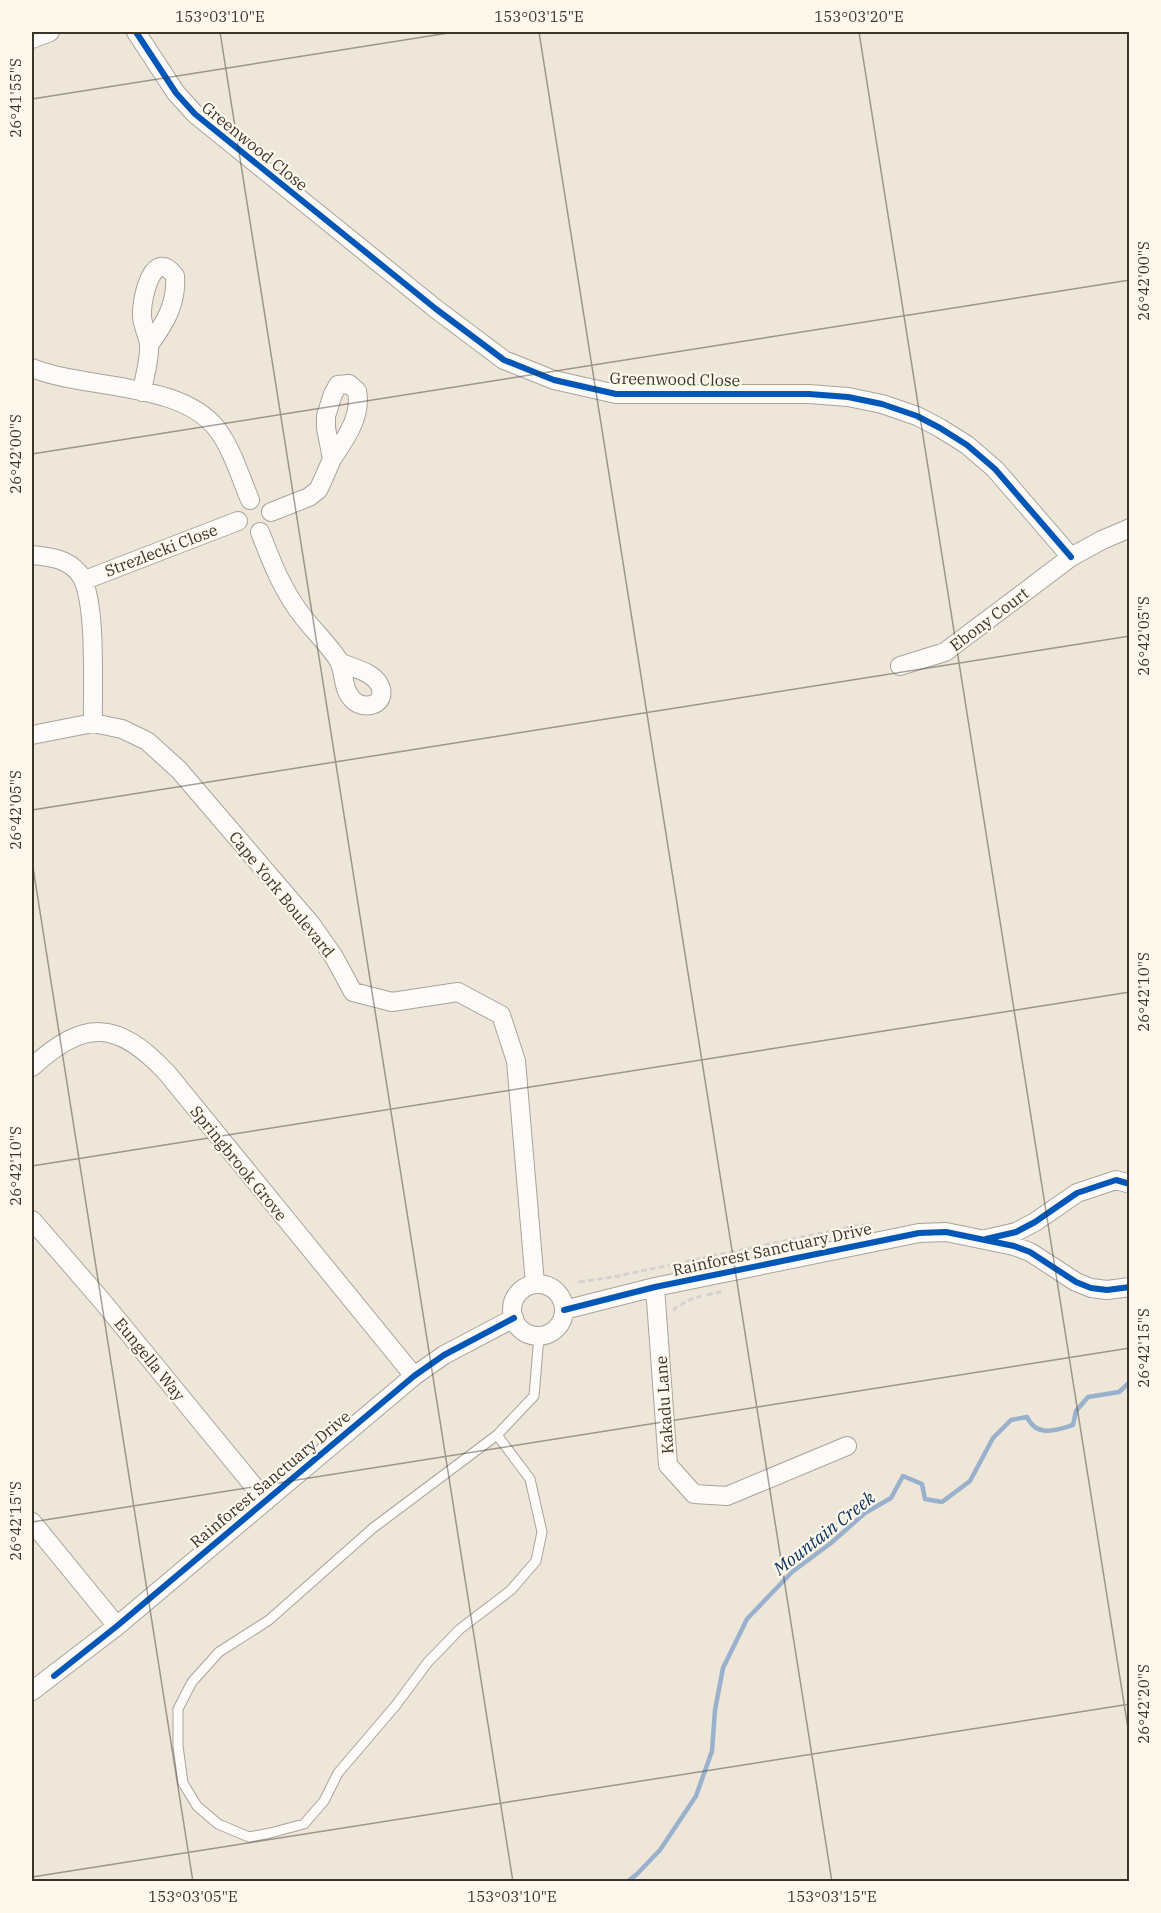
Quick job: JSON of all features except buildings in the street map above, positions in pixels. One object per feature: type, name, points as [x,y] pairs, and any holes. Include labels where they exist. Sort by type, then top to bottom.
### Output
[{"type":"street","points":[[32,39],[50,32]]},
{"type":"street","name":"Greenwood Close","points":[[136,32],[176,93],[195,114],[436,309],[504,360],[554,380],[616,394],[809,394],[848,397],[882,404],[917,416],[967,445],[995,469],[1071,557]]},
{"type":"street","points":[[142,392],[149,345]]},
{"type":"street","points":[[32,368],[74,380],[162,395],[183,403],[215,427],[224,440],[250,500]]},
{"type":"street","points":[[271,512],[309,497],[318,490],[333,459]]},
{"type":"street","points":[[250,500],[263,501],[271,512],[269,524],[260,532],[252,533],[245,530],[238,520],[240,507],[250,500]]},
{"type":"street","name":"Strezlecki Close","points":[[85,580],[238,520]]},
{"type":"street","points":[[1071,557],[1130,528]]},
{"type":"street","points":[[260,532],[275,572],[286,592],[302,617],[339,662]]},
{"type":"street","points":[[32,555],[62,559],[85,580],[90,607],[93,723],[32,735]]},
{"type":"street","name":"Ebony Court","points":[[900,666],[945,652],[1071,557]]},
{"type":"street","name":"Cape York Boulevard","points":[[93,723],[122,729],[147,741],[179,770],[311,924],[334,957],[353,992],[392,1002],[458,992],[501,1015],[516,1061],[535,1284]]},
{"type":"street","name":"Springbrook Grove","points":[[32,1067],[51,1050],[81,1033],[98,1032],[114,1035],[129,1041],[150,1055],[414,1376]]},
{"type":"street","name":"Rainforest Sanctuary Drive","points":[[986,1239],[1016,1232],[1035,1222],[1077,1193],[1116,1180],[1130,1184]]},
{"type":"street","name":"Eungella Way","points":[[32,1220],[103,1302],[266,1501]]},
{"type":"street","name":"Rainforest Sanctuary Drive","points":[[564,1310],[655,1287],[919,1233],[946,1232],[986,1239],[1030,1252],[1076,1282],[1091,1288],[1107,1290],[1130,1287]]},
{"type":"street","points":[[535,1284],[554,1289],[560,1295],[564,1310],[560,1324],[554,1331],[539,1336],[523,1331],[513,1318],[512,1309],[516,1296],[522,1289],[535,1284]]},
{"type":"street","name":"Kakadu Lane","points":[[655,1287],[668,1466],[694,1494],[727,1496],[847,1446]]},
{"type":"street","name":"Rainforest Sanctuary Drive","points":[[32,1691],[117,1626],[414,1376],[444,1354],[513,1318]]},
{"type":"street","points":[[32,1522],[117,1626]]},
{"type":"lane","points":[[496,1435],[530,1479],[542,1532],[536,1561],[511,1590],[460,1629],[428,1662],[396,1705],[338,1773],[324,1801],[304,1824],[249,1837],[218,1824],[197,1806],[183,1783],[178,1746],[178,1709],[192,1682],[219,1652],[269,1620],[373,1528],[496,1435],[534,1396],[539,1336]]},
{"type":"path","points":[[673,1318],[675,1308],[689,1300],[726,1290]]},
{"type":"waterway","name":"Mountain Creek","points":[[627,1882],[660,1850],[696,1796],[712,1751],[715,1710],[723,1668],[747,1619],[792,1572],[831,1543],[865,1513],[891,1498],[903,1476],[922,1484],[925,1499],[942,1502],[970,1481],[993,1438],[1011,1420],[1027,1417],[1036,1428],[1047,1431],[1073,1425],[1076,1411],[1088,1397],[1119,1392],[1130,1382]]},
{"type":"cycle path","points":[[136,32],[176,93],[195,114],[436,309],[504,360],[554,380],[616,394],[809,394],[848,397],[882,404],[917,416],[967,445],[995,469],[1071,557]]},
{"type":"cycle path","points":[[986,1239],[1016,1232],[1035,1222],[1077,1193],[1116,1180],[1130,1184]]},
{"type":"cycle path","points":[[564,1310],[655,1287],[919,1233],[946,1232],[1014,1246],[1030,1252],[1076,1282],[1091,1288],[1107,1290],[1130,1287]]},
{"type":"cycle path","points":[[54,1676],[117,1626],[414,1376],[444,1355],[514,1318]]}]
